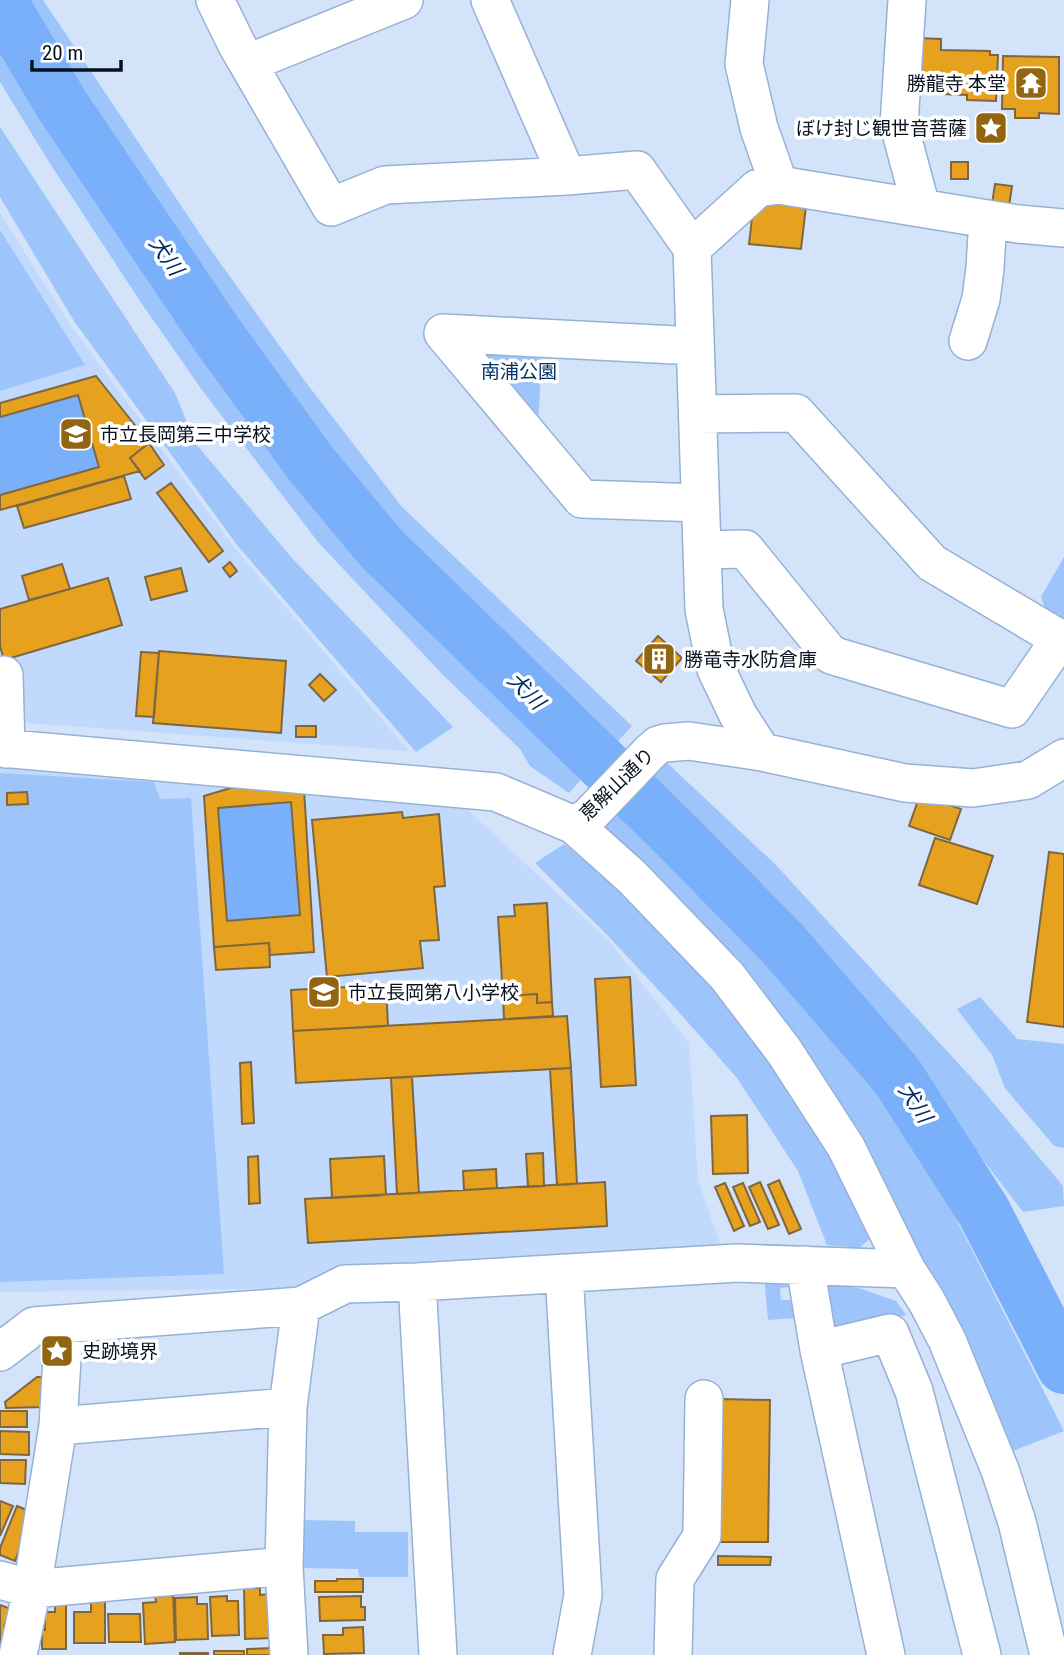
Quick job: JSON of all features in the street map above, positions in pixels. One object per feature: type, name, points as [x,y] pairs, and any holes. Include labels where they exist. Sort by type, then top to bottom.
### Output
[{"type":"street","points":[[215,0],[331,207],[385,185],[637,170],[692,248],[704,609],[716,668],[738,715],[762,752]]},
{"type":"street","points":[[248,63],[404,0]]},
{"type":"street","points":[[490,0],[567,176]]},
{"type":"street","points":[[750,0],[744,64],[759,128],[779,186]]},
{"type":"street","points":[[907,0],[899,125],[921,207]]},
{"type":"street","points":[[692,248],[758,188],[779,186],[1018,224],[1064,228]]},
{"type":"street","points":[[968,341],[981,299],[988,219]]},
{"type":"street","points":[[695,346],[443,333],[582,499],[699,503]]},
{"type":"street","points":[[698,414],[796,413],[933,563],[1060,639],[1012,709],[831,655],[745,549],[702,550]]},
{"type":"street","points":[[3,748],[4,674]]},
{"type":"street","name":"恵解山通り","points":[[3,748],[496,792],[581,821],[650,752],[665,743],[689,741],[762,752],[905,783],[973,788],[1028,780],[1064,758]]},
{"type":"street","points":[[581,821],[727,976],[784,1051],[846,1147],[906,1269],[947,1340],[1000,1470],[1017,1522],[1049,1655]]},
{"type":"street","points":[[0,1352],[34,1326],[301,1306],[345,1284],[737,1262],[906,1269]]},
{"type":"street","points":[[805,1265],[819,1350],[886,1655]]},
{"type":"street","points":[[564,1273],[583,1595],[572,1655]]},
{"type":"street","points":[[417,1282],[438,1655]]},
{"type":"street","points":[[289,1655],[284,1566],[288,1407],[301,1306]]},
{"type":"street","points":[[18,1655],[16,1584],[58,1426],[64,1324]]},
{"type":"street","points":[[819,1350],[890,1333],[915,1391],[982,1655]]},
{"type":"street","points":[[673,1655],[675,1579],[702,1536],[704,1399]]},
{"type":"street","points":[[58,1426],[288,1407]]},
{"type":"street","points":[[16,1584],[284,1566]]},
{"type":"shaded area","name":"市立長岡第三中学校","points":[[0,213],[69,323],[233,546],[409,751],[0,721]]},
{"type":"shaded area","points":[[78,395],[99,467],[0,495],[0,417]]},
{"type":"shaded area","name":"市立長岡第八小学校","points":[[0,766],[460,803],[609,941],[689,1043],[698,1180],[721,1247],[308,1288],[0,1292]]},
{"type":"shaded area","points":[[291,802],[300,915],[227,921],[218,808]]},
{"type":"green space","points":[[11,0],[43,0],[208,246],[304,380],[402,507],[632,726],[609,751],[376,525],[274,394],[178,259]]},
{"type":"green space","points":[[0,35],[41,102],[264,427],[348,533],[446,633],[541,724],[593,766],[569,793],[530,766],[520,749],[442,674],[318,542],[202,390],[142,304],[0,82]]},
{"type":"green space","points":[[0,127],[175,393],[196,444],[292,558],[453,727],[416,752],[237,545],[74,321],[0,197]]},
{"type":"green space","points":[[0,230],[85,365],[0,391]]},
{"type":"green space","name":"南浦公園","points":[[490,349],[542,351],[538,429],[488,365]]},
{"type":"green space","points":[[1064,557],[1064,623],[1047,613],[1041,597]]},
{"type":"green space","points":[[664,760],[775,864],[980,1087],[1063,1186],[1064,1206],[1023,1212],[908,1062],[763,903],[642,782]]},
{"type":"green space","points":[[0,773],[154,782],[160,799],[191,798],[224,1274],[0,1282]]},
{"type":"green space","points":[[626,802],[707,884],[851,1059],[923,1154],[1064,1431],[1005,1454],[954,1324],[862,1137],[820,1077],[645,867],[604,826]]},
{"type":"green space","points":[[564,844],[631,899],[705,973],[810,1117],[874,1235],[859,1248],[827,1245],[798,1171],[737,1078],[610,938],[535,863]]},
{"type":"green space","points":[[980,997],[1017,1039],[1064,1044],[1064,1148],[1054,1146],[1005,1088],[992,1055],[957,1009]]},
{"type":"green space","points":[[764,1275],[777,1275],[791,1287],[780,1288],[781,1300],[794,1300],[796,1318],[768,1320]]},
{"type":"green space","points":[[831,1282],[896,1301],[906,1315],[844,1332],[832,1325],[821,1291]]},
{"type":"green space","points":[[297,1520],[355,1521],[355,1532],[408,1532],[408,1577],[359,1577],[358,1569],[297,1568]]},
{"type":"building","points":[[916,38],[941,39],[941,50],[990,51],[990,55],[998,55],[996,101],[967,100],[967,95],[914,93]]},
{"type":"building","name":"勝龍寺 本堂","points":[[1003,56],[1059,57],[1059,114],[1039,113],[1039,118],[1015,118],[1015,109],[1002,109]]},
{"type":"building","points":[[926,119],[944,119],[944,128],[926,128]]},
{"type":"building","points":[[951,162],[968,162],[968,179],[951,179]]},
{"type":"building","points":[[995,184],[1012,186],[1009,206],[992,204]]},
{"type":"building","points":[[754,201],[806,206],[801,249],[749,244]]},
{"type":"building","points":[[96,376],[149,443],[130,458],[140,471],[0,510],[0,495],[99,467],[78,395],[0,417],[0,403]]},
{"type":"building","points":[[149,443],[164,465],[145,479],[130,458]]},
{"type":"building","points":[[124,476],[131,499],[24,528],[17,506]]},
{"type":"building","points":[[171,483],[223,551],[209,562],[157,493]]},
{"type":"building","points":[[230,562],[237,571],[230,577],[223,568]]},
{"type":"building","points":[[62,564],[70,589],[29,600],[22,576]]},
{"type":"building","points":[[181,568],[187,591],[151,600],[145,577]]},
{"type":"building","points":[[108,578],[122,625],[4,660],[0,646],[0,609]]},
{"type":"building","name":"勝竜寺水防倉庫","points":[[658,636],[682,658],[661,682],[636,661]]},
{"type":"building","points":[[159,651],[286,661],[281,733],[153,723]]},
{"type":"building","points":[[141,652],[159,653],[154,717],[136,716]]},
{"type":"building","points":[[320,674],[336,690],[324,701],[309,685]]},
{"type":"building","points":[[296,726],[316,726],[316,737],[296,737]]},
{"type":"building","points":[[237,786],[304,789],[314,952],[270,955],[269,943],[214,947],[204,796]],"holes":[[[291,802],[300,915],[227,921],[218,808]]]},
{"type":"building","points":[[27,792],[28,804],[7,805],[7,793]]},
{"type":"building","points":[[920,795],[961,809],[950,840],[909,826]]},
{"type":"building","points":[[402,812],[403,818],[439,814],[445,886],[434,887],[439,940],[420,941],[423,968],[327,977],[312,820]]},
{"type":"building","points":[[935,838],[993,856],[977,904],[919,885]]},
{"type":"building","points":[[1049,852],[1064,854],[1064,1027],[1027,1022]]},
{"type":"building","points":[[547,903],[552,1002],[537,1003],[537,994],[503,996],[498,917],[515,916],[514,905]]},
{"type":"building","points":[[269,943],[270,967],[216,970],[214,947]]},
{"type":"building","points":[[630,977],[636,1085],[601,1087],[595,979]]},
{"type":"building","points":[[386,985],[388,1026],[293,1031],[291,990]]},
{"type":"building","points":[[537,994],[537,1003],[552,1002],[553,1016],[504,1019],[503,996]]},
{"type":"building","points":[[567,1016],[571,1068],[296,1083],[293,1031]]},
{"type":"building","points":[[251,1062],[254,1123],[242,1124],[240,1063]]},
{"type":"building","points":[[571,1068],[577,1184],[557,1185],[550,1069]]},
{"type":"building","points":[[412,1077],[419,1193],[397,1194],[391,1078]]},
{"type":"building","points":[[747,1115],[748,1173],[713,1174],[711,1116]]},
{"type":"building","points":[[543,1153],[544,1186],[528,1187],[526,1154]]},
{"type":"building","points":[[258,1156],[260,1203],[249,1204],[248,1157]]},
{"type":"building","points":[[384,1156],[386,1195],[332,1198],[330,1159]]},
{"type":"building","points":[[496,1169],[497,1188],[464,1190],[463,1171]]},
{"type":"building","points":[[779,1180],[801,1229],[789,1234],[768,1185]]},
{"type":"building","points":[[605,1182],[607,1226],[308,1243],[305,1199]]},
{"type":"building","points":[[760,1182],[779,1225],[768,1229],[749,1187]]},
{"type":"building","points":[[725,1183],[744,1226],[734,1231],[715,1187]]},
{"type":"building","points":[[743,1183],[760,1222],[750,1226],[733,1187]]},
{"type":"building","points":[[37,1377],[44,1377],[44,1407],[6,1408],[5,1402]]},
{"type":"building","points":[[719,1399],[770,1400],[768,1542],[717,1542]]},
{"type":"building","points":[[0,1411],[27,1411],[27,1427],[0,1427]]},
{"type":"building","points":[[0,1431],[29,1432],[29,1455],[0,1454]]},
{"type":"building","points":[[0,1460],[26,1460],[25,1484],[0,1483]]},
{"type":"building","points":[[0,1501],[13,1506],[0,1536]]},
{"type":"building","points":[[17,1506],[29,1511],[27,1530],[15,1561],[0,1555],[0,1548]]},
{"type":"building","points":[[718,1556],[771,1557],[770,1565],[718,1565]]},
{"type":"building","points":[[363,1579],[363,1592],[315,1592],[315,1581]]},
{"type":"building","points":[[244,1588],[260,1588],[260,1595],[269,1594],[270,1638],[245,1639]]},
{"type":"building","points":[[173,1593],[175,1642],[145,1644],[143,1603],[156,1602],[155,1594]]},
{"type":"building","points":[[227,1596],[227,1601],[238,1601],[239,1635],[212,1636],[210,1597]]},
{"type":"building","points":[[361,1596],[361,1607],[365,1607],[365,1620],[320,1621],[319,1597]]},
{"type":"building","points":[[197,1597],[197,1604],[207,1604],[208,1639],[176,1640],[175,1598]]},
{"type":"building","points":[[91,1599],[105,1599],[105,1643],[74,1643],[74,1612],[91,1612]]},
{"type":"building","points":[[55,1601],[66,1601],[66,1649],[42,1649],[45,1612],[55,1612]]},
{"type":"building","points":[[0,1605],[11,1609],[4,1626],[9,1628],[0,1652]]},
{"type":"building","points":[[108,1614],[140,1614],[141,1642],[109,1642]]},
{"type":"building","points":[[363,1627],[364,1653],[324,1654],[323,1635],[343,1635],[343,1628]]},
{"type":"building","points":[[273,1648],[273,1655],[247,1655],[247,1649]]},
{"type":"building","points":[[214,1651],[244,1651],[244,1655],[214,1655]]},
{"type":"building","points":[[208,1653],[208,1655],[180,1655]]},
{"type":"waterway","name":"犬川","points":[[0,1],[62,105],[217,335],[311,464],[381,548],[677,836],[783,944],[897,1076],[984,1212],[1064,1367]]},
{"type":"place","name":"勝龍寺 本堂","points":[[1031,83]]},
{"type":"place","name":"ぼけ封じ観世音菩薩","points":[[991,128]]},
{"type":"place","name":"市立長岡第三中学校","points":[[76,434]]},
{"type":"place","name":"勝竜寺水防倉庫","points":[[659,659]]},
{"type":"place","name":"市立長岡第八小学校","points":[[324,992]]},
{"type":"place","name":"史跡境界","points":[[57,1351]]}]
